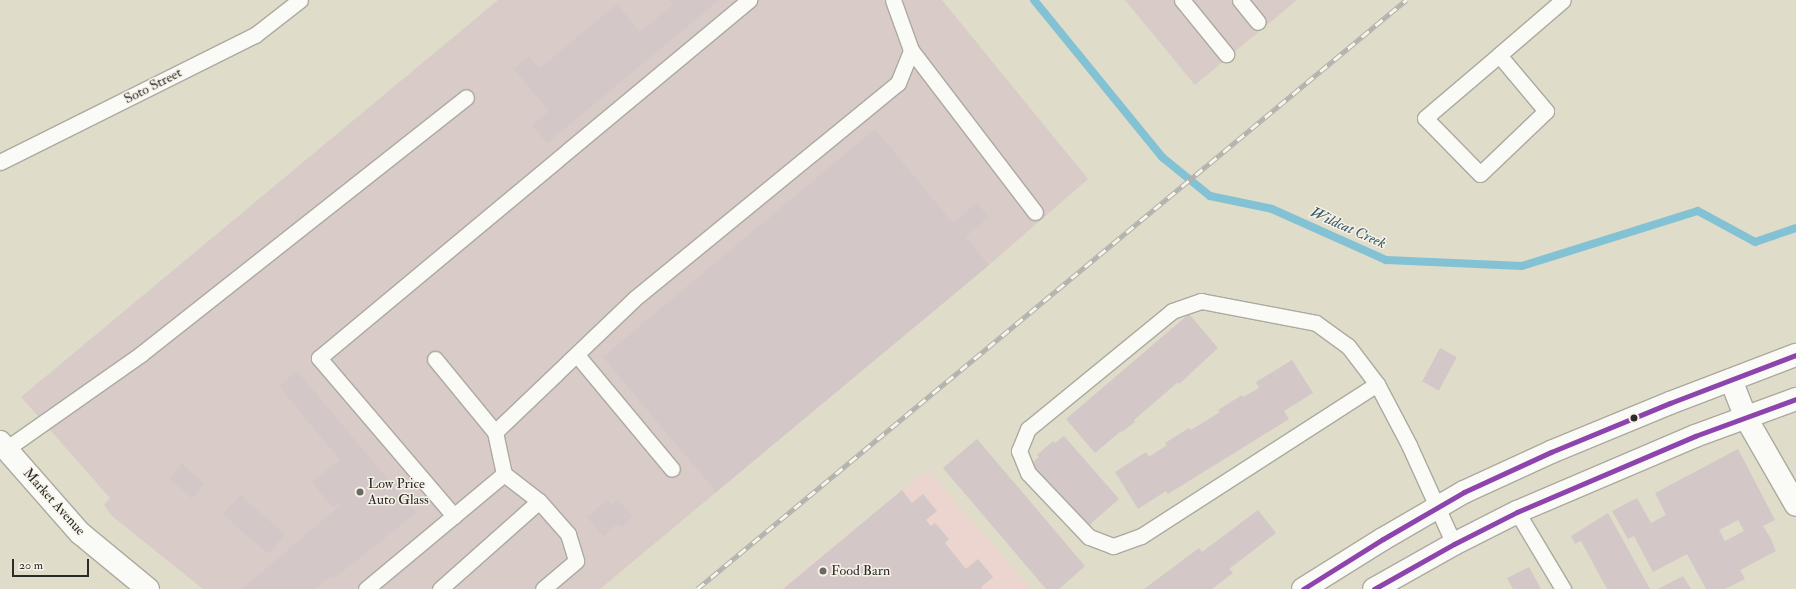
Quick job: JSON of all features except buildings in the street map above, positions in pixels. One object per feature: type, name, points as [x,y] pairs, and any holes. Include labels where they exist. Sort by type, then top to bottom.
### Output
[{"type":"main road","points":[[1304,589],[1436,506],[1551,452],[1796,355]]},
{"type":"main road","points":[[1731,380],[1746,418],[1796,505]]},
{"type":"main road","points":[[1374,589],[1454,544],[1517,512],[1695,436],[1796,399]]},
{"type":"main road","name":"Market Avenue","points":[[3,445],[80,533],[148,589]]},
{"type":"lane","name":"Soto Street","points":[[0,162],[255,35],[300,0]]},
{"type":"lane","points":[[454,516],[319,358],[749,0]]},
{"type":"lane","points":[[893,0],[911,50],[1035,212]]},
{"type":"lane","points":[[1182,0],[1226,54]]},
{"type":"lane","points":[[1240,0],[1258,22]]},
{"type":"lane","points":[[1499,55],[1546,111],[1480,174],[1425,118],[1499,55],[1564,0]]},
{"type":"lane","points":[[495,432],[634,299],[898,83],[911,50]]},
{"type":"lane","points":[[3,445],[141,354],[466,97]]},
{"type":"lane","points":[[1377,384],[1141,536],[1113,546],[1089,537],[1028,473],[1019,451],[1028,429],[1172,311],[1201,301],[1316,324],[1348,346],[1377,384],[1409,445],[1454,544]]},
{"type":"lane","points":[[577,355],[672,469]]},
{"type":"lane","points":[[435,358],[495,432],[504,474],[539,501],[568,534],[576,561],[543,589]]},
{"type":"lane","points":[[366,589],[504,474]]},
{"type":"lane","points":[[440,589],[539,501]]},
{"type":"lane","points":[[1517,512],[1563,589]]},
{"type":"shaded area","points":[[498,0],[942,0],[1088,179],[989,265],[600,589],[203,589],[112,516],[104,505],[110,498],[21,397]]},
{"type":"shaded area","points":[[1125,0],[1297,0],[1195,85]]},
{"type":"shaded area","points":[[928,470],[1031,589],[780,589]]},
{"type":"waterway","name":"Wildcat Creek","points":[[1034,0],[1162,157],[1210,196],[1272,209],[1386,260],[1522,266],[1698,211],[1755,242],[1796,228]]},
{"type":"railway","points":[[697,589],[1406,0]]},
{"type":"transit line","points":[[1303,589],[1383,539],[1464,492],[1551,452],[1670,403],[1796,355]]},
{"type":"transit line","points":[[1374,589],[1454,544],[1517,512],[1695,436],[1796,399]]},
{"type":"place","name":"Low Price Auto Glass","points":[[360,492]]},
{"type":"place","name":"Food Barn","points":[[823,571]]}]
